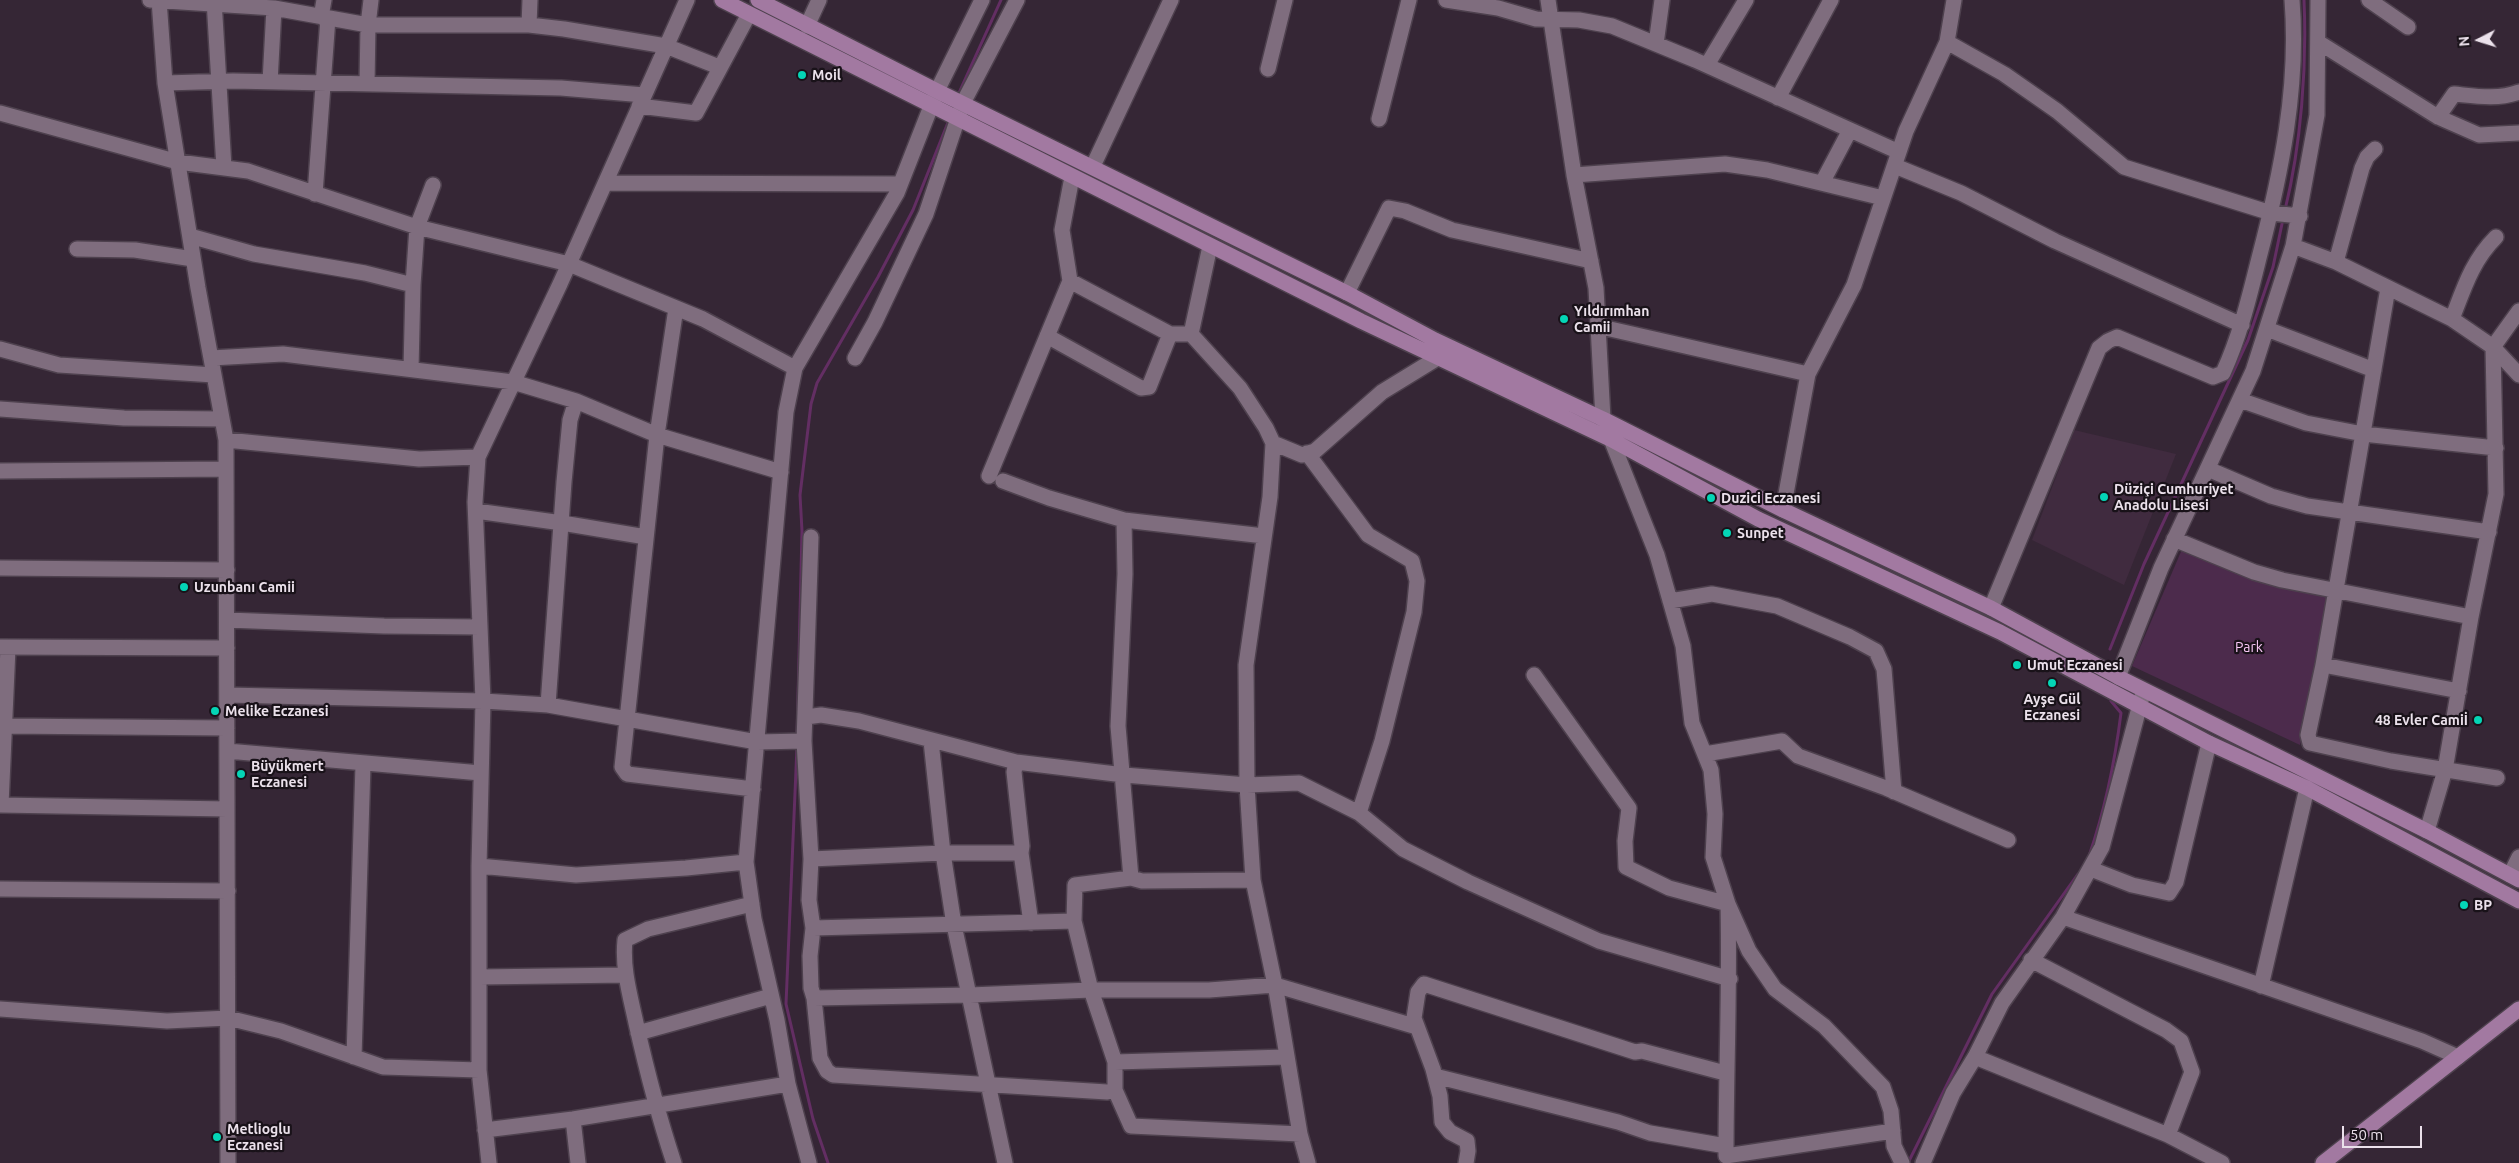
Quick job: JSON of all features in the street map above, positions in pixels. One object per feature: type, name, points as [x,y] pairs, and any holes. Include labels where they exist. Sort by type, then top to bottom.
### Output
[{"type":"main road","points":[[722,0],[1210,246],[1610,439],[1758,519],[2000,632],[2209,743],[2307,788],[2519,901]]},
{"type":"main road","points":[[758,0],[1347,293],[1435,340],[1603,419],[1783,510],[1991,608],[2118,677],[2427,831],[2514,878]]},
{"type":"main road","points":[[2323,1163],[2519,1009]]},
{"type":"street","points":[[228,1163],[226,440],[193,259],[166,83],[156,0],[214,2],[274,8],[368,25],[529,25],[666,46],[719,68]]},
{"type":"street","points":[[315,194],[323,83],[324,0]]},
{"type":"street","points":[[368,84],[368,25],[371,0]]},
{"type":"street","points":[[529,25],[530,0]]},
{"type":"street","points":[[489,1163],[479,1070],[479,866],[483,701],[476,511],[478,457],[569,264],[687,0]]},
{"type":"street","points":[[807,26],[819,0]]},
{"type":"street","points":[[809,1163],[788,1084],[752,904],[746,862],[786,412],[795,368],[897,193],[900,184],[946,112],[982,0]]},
{"type":"street","points":[[855,358],[875,322],[926,214],[946,112],[952,98],[1017,0]]},
{"type":"street","points":[[1093,166],[1171,0]]},
{"type":"street","points":[[1268,69],[1286,0]]},
{"type":"street","points":[[1379,119],[1409,0]]},
{"type":"street","points":[[1446,0],[1498,8],[1536,19],[1578,20],[1612,26],[1850,130],[1897,159],[2055,241],[2242,325]]},
{"type":"street","points":[[1548,0],[1574,174],[1596,288],[1603,419],[1657,555],[1684,646],[1692,723],[1705,754],[1712,778],[1715,814],[1713,857],[1728,904],[1749,951],[1775,989],[1824,1026],[1883,1087],[1891,1111],[1894,1146],[1902,1163]]},
{"type":"street","points":[[1656,44],[1662,0]]},
{"type":"street","points":[[1706,66],[1746,0]]},
{"type":"street","points":[[1778,98],[1831,0]]},
{"type":"street","points":[[1783,510],[1808,374],[1854,284],[1906,131],[1947,42],[1954,0]]},
{"type":"street","points":[[2118,677],[2174,540],[2240,400],[2267,329],[2293,246],[2285,214],[2294,33],[2292,0]]},
{"type":"street","points":[[1991,608],[2099,348],[2108,340],[2117,337],[2213,377],[2223,374],[2285,214],[2317,115],[2318,0]]},
{"type":"street","points":[[2369,0],[2408,27]]},
{"type":"street","points":[[214,2],[224,168]]},
{"type":"street","points":[[270,82],[274,8]]},
{"type":"street","points":[[166,83],[270,82],[560,88],[696,112],[749,14]]},
{"type":"street","points":[[1947,42],[2004,74],[2057,111],[2124,167],[2285,214]]},
{"type":"street","points":[[2318,42],[2438,117],[2479,135],[2519,133]]},
{"type":"street","points":[[2438,117],[2454,94],[2486,97],[2511,95],[2519,92]]},
{"type":"street","points":[[0,113],[178,162],[248,172],[417,227],[569,264],[703,319],[795,368]]},
{"type":"street","points":[[1822,183],[1850,130]]},
{"type":"street","points":[[2336,262],[2362,168],[2367,156],[2376,149]]},
{"type":"street","points":[[1574,174],[1725,164],[1767,170],[1883,198]]},
{"type":"street","points":[[1072,177],[1062,230],[1070,281],[1046,336],[996,479],[1049,498],[1124,520],[1264,536]]},
{"type":"street","points":[[605,182],[900,184]]},
{"type":"street","points":[[411,369],[413,285],[417,227],[433,185]]},
{"type":"street","points":[[1347,293],[1389,208],[1452,230],[1591,261]]},
{"type":"street","points":[[190,236],[254,254],[365,274],[413,285]]},
{"type":"street","points":[[2452,319],[2470,270],[2482,251],[2496,237]]},
{"type":"street","points":[[1191,334],[1210,246]]},
{"type":"street","points":[[2293,246],[2336,262],[2452,319],[2493,347],[2519,375]]},
{"type":"street","points":[[77,249],[135,250],[193,259]]},
{"type":"street","points":[[1070,281],[1170,334],[1191,334],[1240,388],[1273,443],[1270,496],[1246,665],[1247,785],[1253,880],[1275,985],[1300,1134],[1308,1163]]},
{"type":"street","points":[[2388,288],[2323,665],[2308,735],[2310,743],[2391,761],[2497,778]]},
{"type":"street","points":[[676,308],[657,435],[622,767],[627,774],[753,789]]},
{"type":"street","points":[[2427,831],[2445,770],[2471,617],[2496,494],[2493,347],[2519,311]]},
{"type":"street","points":[[1597,326],[1808,374]]},
{"type":"street","points":[[2267,329],[2374,370]]},
{"type":"street","points":[[1046,336],[1141,388],[1149,387],[1170,334]]},
{"type":"street","points":[[0,349],[59,365],[214,375]]},
{"type":"street","points":[[211,358],[283,354],[514,382],[576,401],[657,435],[781,472]]},
{"type":"street","points":[[1273,443],[1302,455],[1315,451],[1382,392],[1439,357]]},
{"type":"street","points":[[2240,400],[2306,424],[2363,434],[2496,448]]},
{"type":"street","points":[[548,706],[570,420],[576,401]]},
{"type":"street","points":[[0,409],[124,418],[222,419]]},
{"type":"street","points":[[226,440],[419,458],[478,457]]},
{"type":"street","points":[[1307,453],[1368,535],[1412,561],[1418,581],[1414,612],[1382,741],[1359,813]]},
{"type":"street","points":[[0,471],[226,469]]},
{"type":"street","points":[[2208,469],[2271,496],[2306,506],[2489,532]]},
{"type":"street","points":[[476,511],[646,537]]},
{"type":"street","points":[[1124,520],[1125,574],[1118,726],[1124,776],[1131,878]]},
{"type":"street","points":[[811,537],[806,717],[798,742],[811,859],[809,900],[813,928],[810,956],[811,988],[814,998],[820,1058],[828,1071],[833,1075],[1107,1092],[1115,1090]]},
{"type":"street","points":[[2174,540],[2254,572],[2282,580],[2471,617]]},
{"type":"street","points":[[0,568],[226,570]]},
{"type":"street","points":[[1670,601],[1712,594],[1777,606],[1850,637],[1876,651],[1884,669],[1894,792]]},
{"type":"street","points":[[227,620],[384,626],[480,627]]},
{"type":"street","points":[[227,648],[4,647],[6,726],[1,806],[227,809]]},
{"type":"street","points":[[2323,665],[2459,691]]},
{"type":"street","points":[[1534,675],[1629,808],[1625,842],[1626,867],[1668,888],[1728,904]]},
{"type":"street","points":[[1923,1163],[1953,1092],[1975,1057],[2002,1003],[2063,917],[2102,847],[2144,690]]},
{"type":"street","points":[[227,695],[483,701],[548,706],[757,742],[798,742]]},
{"type":"street","points":[[806,717],[821,715],[859,721],[1016,762],[1124,776],[1247,785],[1299,783],[1359,813],[1403,849],[1468,882],[1590,937],[1730,979]]},
{"type":"street","points":[[6,726],[227,728]]},
{"type":"street","points":[[931,741],[930,755],[954,925],[1005,1163]]},
{"type":"street","points":[[1705,754],[1782,741],[1798,756],[1894,792],[2008,840]]},
{"type":"street","points":[[2090,869],[2132,884],[2169,893],[2176,882],[2209,743]]},
{"type":"street","points":[[227,751],[481,774]]},
{"type":"street","points":[[1016,762],[1014,772],[1022,846],[1021,853],[1031,923]]},
{"type":"street","points":[[354,1057],[363,764]]},
{"type":"street","points":[[2262,986],[2307,788]]},
{"type":"street","points":[[811,859],[943,852],[1021,853]]},
{"type":"street","points":[[2514,878],[2519,858]]},
{"type":"street","points":[[479,866],[576,876],[746,862]]},
{"type":"street","points":[[1253,880],[1142,880],[1131,878],[1075,885],[1074,921],[1091,990],[1115,1062],[1115,1090],[1131,1126],[1300,1134]]},
{"type":"street","points":[[0,889],[228,891]]},
{"type":"street","points":[[674,1163],[654,1104],[638,1033],[623,958],[625,940],[648,929],[752,904]]},
{"type":"street","points":[[1728,904],[1730,979],[1725,1073],[1726,1156],[1893,1131]]},
{"type":"street","points":[[2063,917],[2422,1041],[2458,1057]]},
{"type":"street","points":[[813,928],[1074,921]]},
{"type":"street","points":[[2031,960],[2137,1013],[2181,1041],[2192,1072],[2168,1135]]},
{"type":"street","points":[[479,977],[626,975]]},
{"type":"street","points":[[1466,1163],[1467,1141],[1450,1132],[1442,1122],[1435,1076],[1414,1018],[1418,992],[1424,984],[1635,1052],[1642,1051],[1725,1073]]},
{"type":"street","points":[[814,998],[970,996],[1091,990],[1209,990],[1275,985],[1417,1027]]},
{"type":"street","points":[[638,1033],[771,996]]},
{"type":"street","points":[[0,1010],[167,1021],[228,1018],[281,1031],[383,1067],[479,1070]]},
{"type":"street","points":[[1975,1057],[2168,1135],[2222,1163]]},
{"type":"street","points":[[1115,1062],[1286,1058]]},
{"type":"street","points":[[1435,1076],[1618,1122],[1650,1133],[1726,1146]]},
{"type":"street","points":[[486,1130],[573,1119],[654,1104],[788,1084]]},
{"type":"street","points":[[573,1119],[578,1163]]},
{"type":"shaded area","name":"Düziçi Cumhuriyet Anadolu Lisesi","points":[[2074,430],[2176,454],[2124,585],[2032,540]]},
{"type":"green space","name":"Park","points":[[2183,547],[2328,596],[2300,745],[2132,666]]},
{"type":"waterway","points":[[958,95],[1001,0]]},
{"type":"waterway","points":[[2285,210],[2291,185],[2302,106],[2305,52],[2304,0]]},
{"type":"waterway","points":[[797,738],[802,531],[800,495],[811,404],[817,383],[878,277],[913,210],[949,120]]},
{"type":"waterway","points":[[2110,649],[2144,564],[2248,340],[2273,267],[2283,219]]},
{"type":"waterway","points":[[2089,856],[2105,803],[2119,731],[2121,713],[2111,701]]},
{"type":"waterway","points":[[797,746],[786,1004],[813,1119],[828,1163]]},
{"type":"waterway","points":[[1908,1163],[1992,994],[2078,874]]},
{"type":"place","name":"Moil","points":[[802,75]]},
{"type":"place","name":"Yıldırımhan Camii","points":[[1564,319]]},
{"type":"place","name":"Düziçi Cumhuriyet Anadolu Lisesi","points":[[2104,497]]},
{"type":"place","name":"Duzici Eczanesi","points":[[1711,498]]},
{"type":"place","name":"Sunpet","points":[[1727,533]]},
{"type":"place","name":"Uzunbanı Camii","points":[[184,587]]},
{"type":"place","name":"Umut Eczanesi","points":[[2017,665]]},
{"type":"place","name":"Ayşe Gül Eczanesi","points":[[2052,683]]},
{"type":"place","name":"Melike Eczanesi","points":[[215,711]]},
{"type":"place","name":"48 Evler Camiİ","points":[[2478,720]]},
{"type":"place","name":"Büyükmert Eczanesi","points":[[241,774]]},
{"type":"place","name":"BP","points":[[2464,905]]},
{"type":"place","name":"Metlioglu Eczanesi","points":[[217,1137]]}]
